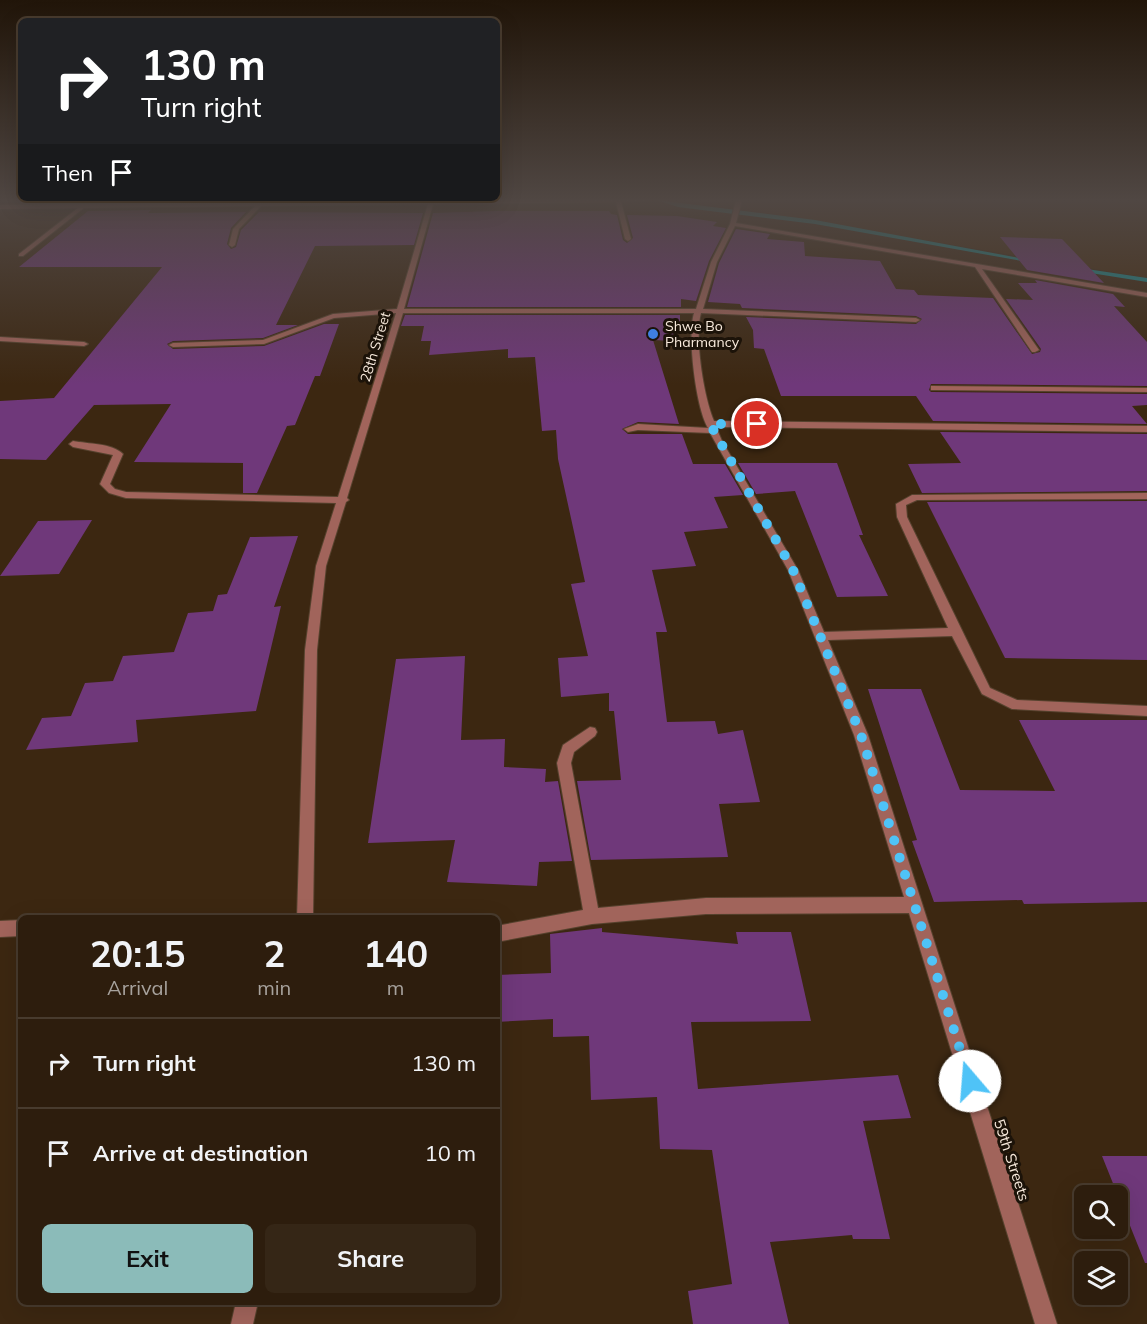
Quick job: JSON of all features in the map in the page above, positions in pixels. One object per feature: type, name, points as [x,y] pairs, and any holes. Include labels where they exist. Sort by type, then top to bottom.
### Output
[{"type":"street","name":"28th Street","points":[[304,915],[311,650],[321,566],[344,500],[414,262]]},
{"type":"street","name":"59th Streets","points":[[714,262],[695,322],[697,366],[712,427],[793,570],[861,735],[1046,1324]]},
{"type":"street","points":[[955,262],[1147,295]]},
{"type":"street","points":[[978,267],[1035,351]]},
{"type":"street","points":[[173,345],[264,342],[333,316],[400,312],[699,311],[916,320]]},
{"type":"street","points":[[0,339],[84,344]]},
{"type":"street","points":[[934,388],[1147,390]]},
{"type":"street","points":[[628,429],[712,427],[1147,429]]},
{"type":"street","points":[[74,444],[114,451],[118,454],[105,484],[112,491],[126,495],[344,500]]},
{"type":"street","points":[[1147,496],[915,497],[901,504],[902,517],[986,691],[1016,705],[1147,711]]},
{"type":"street","points":[[820,636],[956,632]]},
{"type":"street","points":[[590,732],[568,749],[564,763],[592,916]]},
{"type":"street","points":[[500,933],[592,916],[706,906],[914,904]]},
{"type":"street","points":[[0,929],[18,928]]},
{"type":"street","points":[[242,1324],[246,1305]]},
{"type":"shaded area","points":[[1052,262],[1147,262],[1147,278]]},
{"type":"building","points":[[25,262],[307,262],[276,325],[298,325],[263,338],[173,341],[167,344],[173,349],[264,346],[324,324],[339,324],[320,376],[315,376],[295,425],[287,426],[257,493],[243,493],[243,463],[134,462],[171,404],[94,405],[46,460],[0,459],[0,401],[54,398],[162,267],[19,267]]},
{"type":"building","points":[[420,262],[709,262],[696,301],[681,299],[681,307],[407,307]]},
{"type":"building","points":[[880,262],[896,289],[914,290],[918,295],[993,298],[1032,354],[1040,352],[1041,349],[1006,299],[1033,300],[1018,283],[1037,283],[1035,280],[1113,294],[1125,307],[1114,306],[1147,342],[1147,386],[931,384],[929,390],[931,392],[1147,394],[1147,405],[1132,406],[1147,424],[933,421],[916,396],[781,396],[764,349],[754,348],[753,330],[746,317],[916,324],[922,319],[916,316],[742,308],[740,304],[708,302],[719,263]]},
{"type":"building","points":[[1020,262],[1084,262],[1104,283],[1027,270]]},
{"type":"building","points":[[405,315],[680,315],[680,324],[674,323],[673,341],[653,340],[679,424],[638,422],[622,429],[628,434],[682,434],[693,464],[725,464],[743,495],[714,497],[728,528],[684,532],[696,566],[652,570],[667,632],[656,632],[667,722],[715,721],[718,734],[743,730],[760,802],[719,804],[728,857],[591,860],[577,781],[621,780],[614,711],[609,711],[609,693],[561,697],[558,658],[588,656],[571,584],[585,582],[558,459],[556,430],[542,431],[535,357],[508,358],[508,349],[429,355],[431,341],[421,341],[424,326],[401,326]]},
{"type":"building","points":[[940,432],[1147,434],[1147,491],[922,493],[908,464],[961,463]]},
{"type":"building","points":[[738,463],[837,463],[863,535],[859,535],[888,596],[837,597],[795,491],[756,494]]},
{"type":"building","points":[[1147,501],[1147,660],[1005,658],[927,502]]},
{"type":"building","points":[[92,520],[59,574],[0,576],[38,521]]},
{"type":"building","points":[[298,536],[274,607],[281,606],[256,711],[136,720],[138,742],[26,750],[42,718],[71,716],[85,683],[113,681],[123,656],[174,652],[188,613],[213,611],[218,595],[227,594],[250,537]]},
{"type":"building","points":[[465,656],[461,740],[505,739],[504,767],[546,769],[545,782],[558,781],[572,861],[539,862],[537,886],[447,882],[455,840],[368,843],[396,659]]},
{"type":"building","points":[[868,689],[921,689],[960,790],[1055,791],[1019,720],[1147,720],[1147,902],[1024,904],[1022,900],[934,902],[912,841],[917,840]]},
{"type":"building","points":[[602,928],[602,932],[738,944],[736,932],[791,932],[811,1021],[691,1022],[698,1089],[898,1075],[911,1118],[863,1121],[890,1239],[853,1239],[852,1235],[770,1242],[789,1324],[693,1324],[688,1291],[732,1284],[712,1150],[660,1149],[657,1097],[591,1100],[589,1036],[553,1037],[553,1019],[500,1022],[500,975],[551,973],[550,934]]},
{"type":"building","points":[[1102,1156],[1147,1156],[1147,1263],[1145,1263],[1128,1221],[1128,1185],[1114,1185]]},
{"type":"waterway","points":[[1080,270],[1147,280]]},
{"type":"place","name":"Shwe Bo Pharmancy","points":[[653,334]]},
{"type":"route","points":[[757,424],[710,424],[793,570],[861,735],[970,1081]]}]
